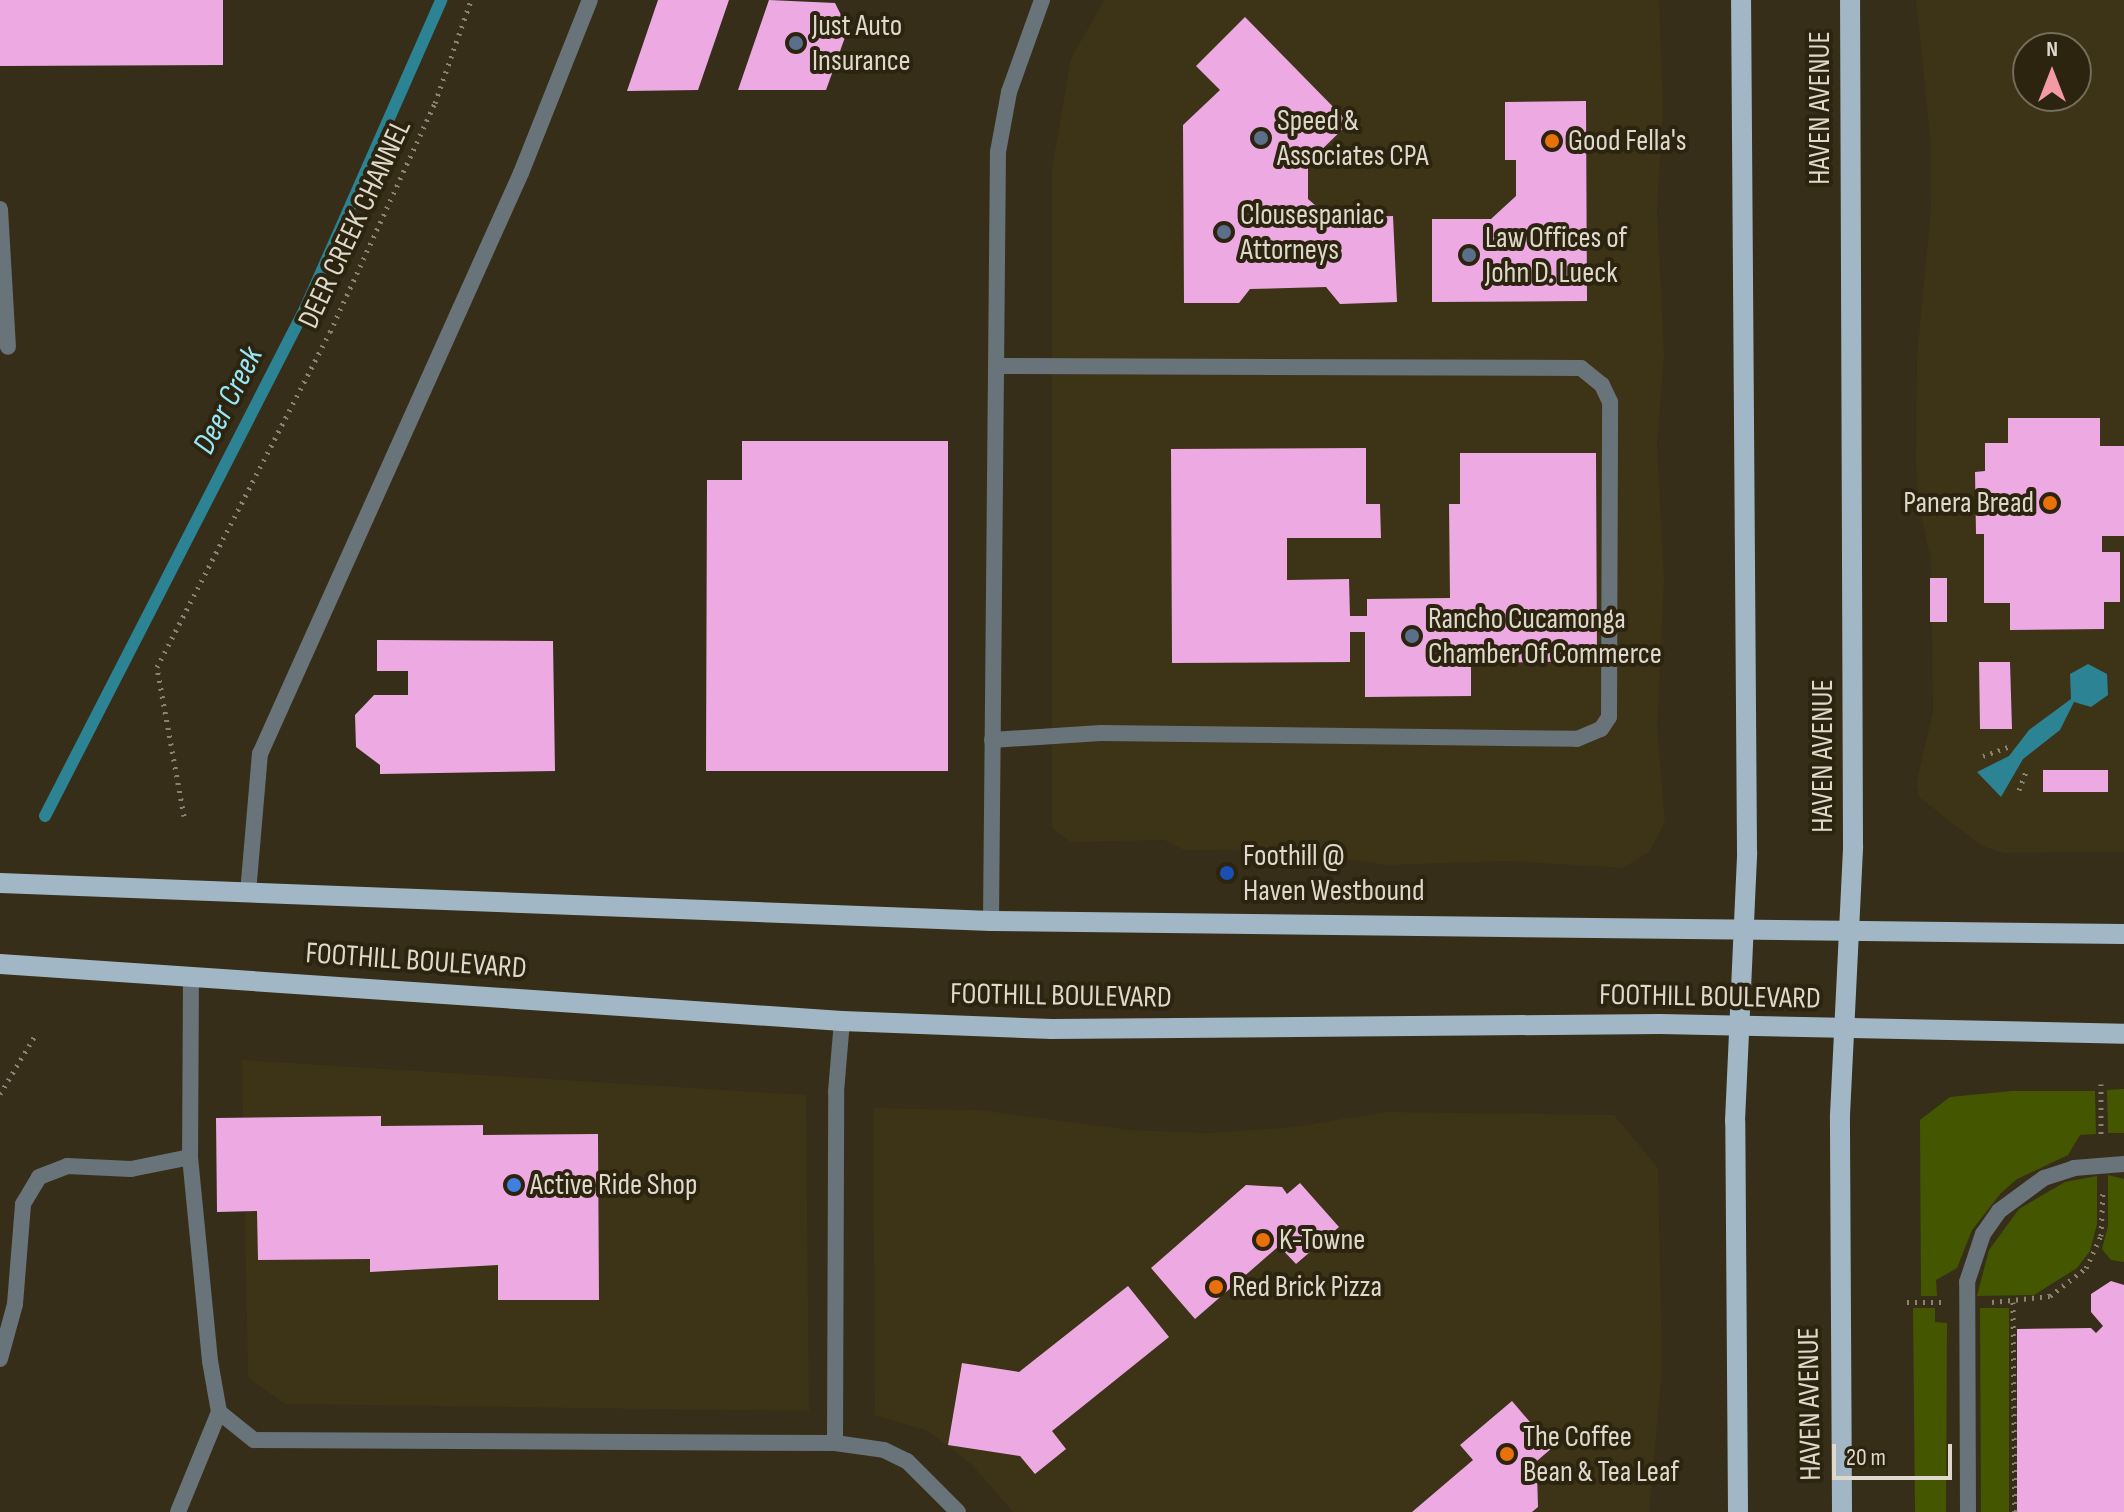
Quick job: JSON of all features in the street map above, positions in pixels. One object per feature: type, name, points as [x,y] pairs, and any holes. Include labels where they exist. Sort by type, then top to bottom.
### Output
[{"type":"main road","points":[[1738,1512],[1738,1026],[1745,931],[1741,0]]},
{"type":"main road","name":"HAVEN AVENUE","points":[[1842,1512],[1842,1030],[1853,846],[1850,0]]},
{"type":"main road","name":"FOOTHILL BOULEVARD","points":[[0,883],[991,921],[2124,934]]},
{"type":"main road","name":"FOOTHILL BOULEVARD","points":[[0,964],[842,1021],[1052,1029],[1738,1026],[2124,1034]]},
{"type":"lane","points":[[248,893],[260,754],[521,173],[590,0]]},
{"type":"lane","points":[[991,921],[998,152],[1009,92],[1042,0]]},
{"type":"lane","points":[[0,209],[8,347]]},
{"type":"lane","points":[[992,740],[1101,733],[1577,739],[1601,729],[1609,717],[1610,402],[1602,385],[1581,368],[996,366]]},
{"type":"lane","points":[[178,1512],[219,1412],[190,1157],[191,975]]},
{"type":"lane","points":[[835,1443],[836,1092],[842,1021]]},
{"type":"lane","points":[[0,1359],[15,1304],[23,1204],[39,1177],[67,1166],[131,1169],[190,1157]]},
{"type":"lane","points":[[1968,1512],[1967,1302],[1972,1260],[1999,1211],[2044,1178],[2102,1165],[2124,1164]]},
{"type":"lane","points":[[219,1412],[254,1440],[835,1443],[884,1450],[907,1461],[958,1512]]},
{"type":"path","name":"DEER CREEK CHANNEL","points":[[184,816],[157,667],[330,332],[435,103],[471,0]]},
{"type":"path","points":[[1983,756],[2008,747]]},
{"type":"path","points":[[2019,790],[2027,769]]},
{"type":"path","points":[[0,1094],[36,1034]]},
{"type":"path","points":[[1907,1302],[2013,1302],[2050,1296],[2096,1257],[2103,1222],[2101,1084]]},
{"type":"path","points":[[2013,1302],[2015,1512]]},
{"type":"shaded area","points":[[1104,0],[1659,0],[1663,107],[1657,210],[1664,355],[1657,445],[1664,580],[1657,729],[1665,822],[1649,852],[1623,868],[1509,861],[1386,865],[1291,851],[1184,850],[1165,840],[1071,842],[1052,828],[1052,168],[1071,59]]},
{"type":"shaded area","points":[[1916,0],[2124,0],[2124,852],[2004,853],[1982,846],[1920,798],[1916,784],[1933,711],[1931,560],[1918,500],[1916,460],[1917,356],[1931,209],[1930,134]]},
{"type":"shaded area","points":[[242,1060],[806,1095],[809,1411],[285,1404],[248,1377]]},
{"type":"shaded area","points":[[873,1108],[979,1110],[1130,1130],[1209,1133],[1294,1127],[1385,1112],[1614,1115],[1658,1168],[1662,1369],[1649,1512],[1013,1512],[972,1465],[928,1431],[875,1415]]},
{"type":"green space","points":[[2124,1089],[2124,1133],[2108,1133],[2107,1090]]},
{"type":"green space","points":[[2012,1091],[2095,1091],[2096,1134],[2080,1135],[2068,1155],[2017,1179],[2001,1193],[1972,1230],[1957,1268],[1936,1280],[1937,1296],[1921,1296],[1920,1120],[1950,1097]]},
{"type":"green space","points":[[2108,1175],[2124,1179],[2124,1262],[2111,1260],[2102,1249],[2108,1226]]},
{"type":"green space","points":[[2097,1176],[2097,1224],[2090,1251],[2077,1268],[2034,1295],[1977,1296],[1989,1250],[2019,1209],[2065,1182]]},
{"type":"green space","points":[[1913,1308],[1935,1308],[1935,1322],[1947,1323],[1946,1512],[1915,1512]]},
{"type":"green space","points":[[1980,1308],[2009,1308],[2009,1512],[1981,1512]]},
{"type":"water","points":[[2088,664],[2107,674],[2108,695],[2091,707],[2074,702],[2060,730],[2023,759],[2001,797],[1977,772],[2009,756],[2029,730],[2071,699],[2070,674]]},
{"type":"building","points":[[0,0],[223,0],[223,65],[0,66]]},
{"type":"building","points":[[658,0],[729,0],[698,90],[627,91]]},
{"type":"building","points":[[769,0],[835,3],[848,29],[826,90],[738,90]]},
{"type":"building","points":[[1245,17],[1349,123],[1308,163],[1308,199],[1330,218],[1393,216],[1397,302],[1340,304],[1326,287],[1250,289],[1239,303],[1184,303],[1183,125],[1220,90],[1196,66]]},
{"type":"building","points":[[1586,101],[1587,301],[1432,302],[1432,219],[1491,219],[1516,196],[1516,160],[1505,160],[1505,102]]},
{"type":"building","name":"Panera Bread","points":[[2008,418],[2100,418],[2100,446],[2124,446],[2124,536],[2102,536],[2102,552],[2120,552],[2120,602],[2104,602],[2104,629],[2010,630],[2010,603],[1984,603],[1984,534],[1976,534],[1975,472],[1985,471],[1985,443],[2008,443]]},
{"type":"building","points":[[742,441],[948,441],[948,771],[706,771],[707,480],[742,480]]},
{"type":"building","points":[[1366,448],[1366,504],[1380,504],[1381,538],[1287,538],[1287,580],[1349,579],[1350,616],[1367,616],[1367,599],[1450,598],[1449,504],[1460,504],[1460,453],[1596,453],[1597,661],[1471,663],[1471,696],[1365,697],[1365,632],[1350,632],[1350,662],[1172,663],[1171,449]]},
{"type":"building","points":[[1930,578],[1947,578],[1947,622],[1930,622]]},
{"type":"building","points":[[377,640],[553,641],[555,771],[380,774],[380,765],[356,747],[355,715],[374,695],[408,695],[408,671],[377,671]]},
{"type":"building","points":[[1979,662],[2010,662],[2012,729],[1980,729]]},
{"type":"building","points":[[2043,770],[2108,770],[2108,792],[2043,792]]},
{"type":"building","points":[[381,1116],[381,1126],[483,1125],[483,1135],[598,1134],[599,1300],[498,1300],[498,1265],[370,1272],[370,1259],[258,1260],[257,1211],[217,1212],[216,1118]]},
{"type":"building","points":[[1300,1183],[1339,1227],[1296,1264],[1279,1246],[1195,1319],[1151,1268],[1246,1185],[1282,1187],[1287,1194]]},
{"type":"building","points":[[2111,1281],[2124,1285],[2124,1512],[2017,1512],[2017,1329],[2091,1328],[2096,1333],[2103,1326],[2091,1312],[2091,1294]]},
{"type":"building","points":[[1128,1286],[1169,1337],[1052,1431],[1066,1449],[1035,1474],[1020,1456],[948,1445],[962,1363],[1019,1372]]},
{"type":"building","points":[[1512,1401],[1552,1448],[1531,1466],[1537,1473],[1538,1507],[1532,1512],[1412,1512],[1473,1460],[1460,1445]]},
{"type":"waterway","name":"Deer Creek","points":[[45,816],[305,309],[441,0]]},
{"type":"place","name":"Just Auto Insurance","points":[[796,43]]},
{"type":"place","name":"Speed & Associates CPA","points":[[1261,138]]},
{"type":"place","name":"Good Fella's","points":[[1552,141]]},
{"type":"place","name":"Clousespaniac Attorneys","points":[[1224,232]]},
{"type":"place","name":"Law Offices of John D. Lueck","points":[[1469,255]]},
{"type":"place","name":"Panera Bread","points":[[2050,503]]},
{"type":"place","name":"Rancho Cucamonga Chamber Of Commerce","points":[[1412,636]]},
{"type":"place","name":"Foothill @ Haven Westbound","points":[[1227,873]]},
{"type":"place","name":"Active Ride Shop","points":[[514,1185]]},
{"type":"place","name":"K-Towne","points":[[1263,1240]]},
{"type":"place","name":"Red Brick Pizza","points":[[1216,1287]]},
{"type":"place","name":"The Coffee Bean & Tea Leaf","points":[[1507,1454]]}]
